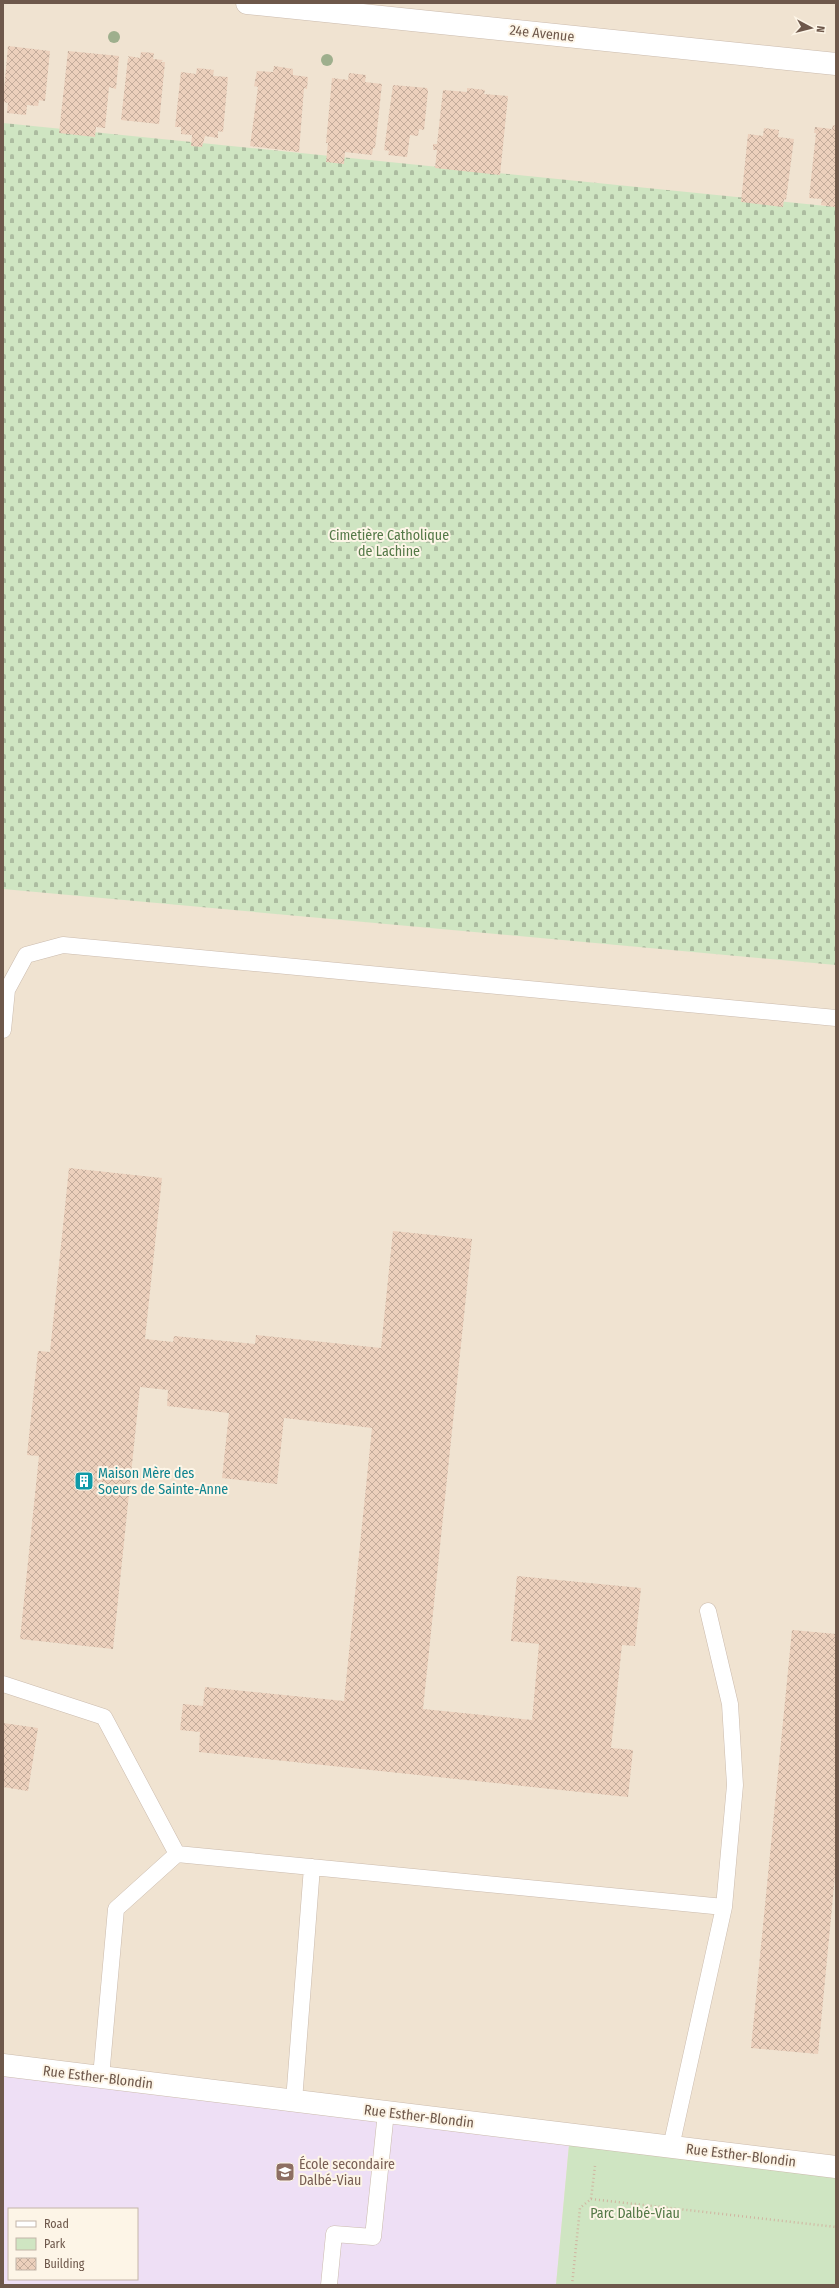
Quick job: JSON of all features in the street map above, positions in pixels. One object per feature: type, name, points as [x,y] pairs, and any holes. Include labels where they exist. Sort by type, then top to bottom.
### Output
[{"type":"street","name":"24e Avenue","points":[[247,3],[836,64]]},
{"type":"street","name":"Rue Esther-Blondin","points":[[3,2065],[836,2167]]},
{"type":"lane","points":[[3,1030],[6,990],[26,955],[63,945],[836,1018]]},
{"type":"lane","points":[[671,2147],[724,1907],[735,1777],[730,1704],[708,1611]]},
{"type":"lane","points":[[3,1684],[104,1717],[177,1854]]},
{"type":"lane","points":[[101,2077],[116,1908],[177,1854],[724,1907]]},
{"type":"lane","points":[[294,2101],[312,1868]]},
{"type":"lane","points":[[329,2285],[334,2234],[373,2237],[386,2112]]},
{"type":"path","points":[[572,2285],[580,2208],[591,2199],[597,2138]]},
{"type":"path","points":[[591,2199],[836,2227]]},
{"type":"shaded area","points":[[3,3],[836,3],[836,2285],[3,2285]]},
{"type":"shaded area","name":"École secondaire Dalbé-Viau","points":[[3,2065],[570,2134],[556,2285],[3,2285]]},
{"type":"green space","name":"Cimetière Catholique de Lachine","points":[[3,123],[836,207],[836,965],[3,889]]},
{"type":"green space","name":"Parc Dalbé-Viau","points":[[570,2134],[836,2167],[836,2285],[556,2285]]},
{"type":"building","points":[[8,46],[50,51],[45,101],[39,100],[38,106],[27,105],[26,115],[7,113],[8,103],[3,102]]},
{"type":"building","points":[[68,51],[119,56],[116,89],[109,87],[105,128],[96,127],[95,137],[59,133]]},
{"type":"building","points":[[141,52],[154,53],[153,59],[163,60],[161,62],[165,62],[159,124],[121,120],[128,58],[130,59],[128,56],[140,58]]},
{"type":"building","points":[[274,66],[293,69],[293,75],[308,77],[307,89],[304,88],[299,152],[250,146],[258,87],[254,86],[257,71],[273,72]]},
{"type":"building","points":[[197,68],[214,70],[213,76],[228,77],[223,132],[218,131],[218,138],[205,136],[202,147],[191,146],[192,135],[181,134],[181,127],[175,127],[181,72],[196,74]]},
{"type":"building","points":[[349,73],[366,75],[365,82],[382,84],[375,148],[373,148],[372,155],[345,152],[344,164],[326,162],[328,143],[326,143],[332,78],[348,80]]},
{"type":"building","points":[[393,85],[427,88],[428,91],[424,130],[419,129],[418,136],[410,135],[407,157],[388,155],[389,151],[384,150]]},
{"type":"building","points":[[467,88],[485,90],[484,94],[508,96],[500,175],[435,168],[437,150],[433,150],[433,144],[437,144],[443,90],[467,92]]},
{"type":"building","points":[[833,125],[836,126],[835,207],[821,205],[822,199],[809,198],[816,133],[814,133],[815,127],[832,129]]},
{"type":"building","points":[[764,128],[779,130],[778,137],[794,139],[786,200],[784,199],[783,207],[741,202],[748,134],[763,136]]},
{"type":"building","name":"Maison Mère des Soeurs de Sainte-Anne","points":[[69,1168],[162,1178],[145,1339],[173,1342],[174,1336],[255,1344],[256,1335],[381,1348],[393,1231],[472,1239],[423,1709],[532,1720],[539,1644],[511,1641],[517,1576],[641,1588],[635,1646],[622,1645],[611,1748],[633,1750],[628,1797],[199,1752],[200,1732],[180,1730],[183,1704],[203,1706],[205,1687],[344,1701],[372,1428],[284,1418],[277,1484],[222,1478],[229,1413],[167,1406],[168,1390],[140,1387],[113,1649],[20,1639],[39,1456],[27,1455],[38,1351],[50,1352]]},
{"type":"building","points":[[792,1630],[836,1634],[836,1865],[818,2054],[751,2048]]},
{"type":"building","points":[[3,1723],[38,1728],[28,1791],[3,1787]]},
{"type":"place","name":"Maison Mère des Soeurs de Sainte-Anne","points":[[84,1481]]},
{"type":"place","name":"École secondaire Dalbé-Viau","points":[[285,2172]]}]
